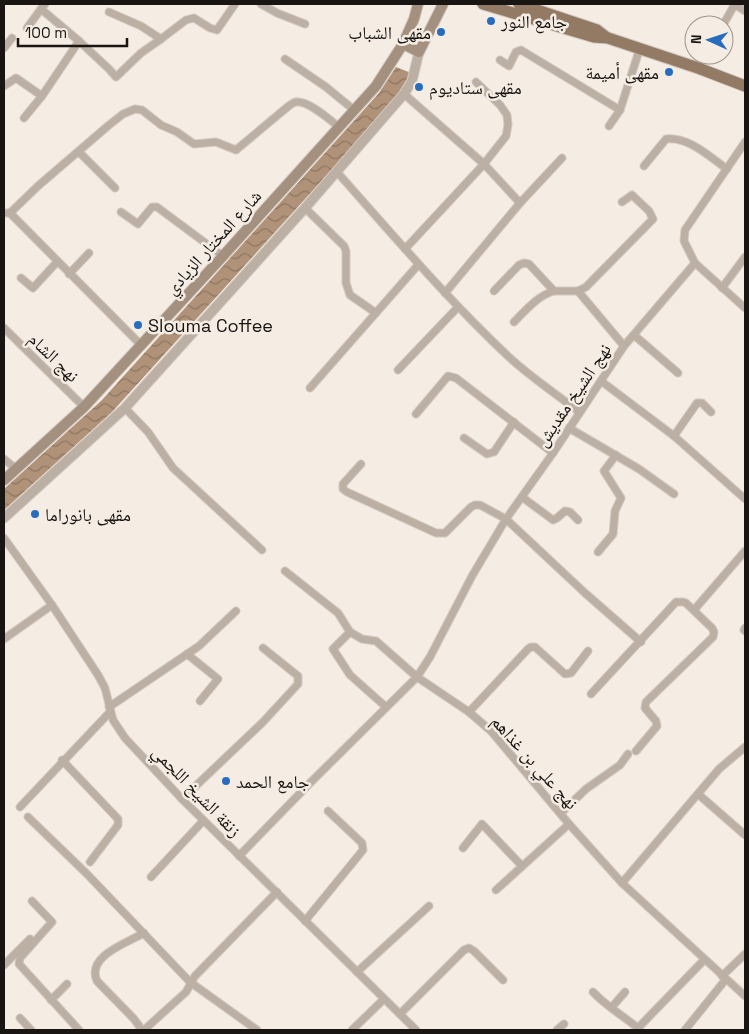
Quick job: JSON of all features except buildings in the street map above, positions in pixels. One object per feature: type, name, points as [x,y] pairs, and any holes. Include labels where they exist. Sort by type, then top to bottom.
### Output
[{"type":"main road","name":"شارع المختار الزيادي","points":[[4,480],[84,407],[376,86],[403,44],[414,19],[418,4]]},
{"type":"main road","points":[[403,44],[420,52],[442,4]]},
{"type":"main road","points":[[483,4],[594,37],[608,38],[640,48],[745,86]]},
{"type":"main road","points":[[519,4],[597,30],[608,38]]},
{"type":"street","points":[[27,28],[43,6],[116,76],[141,52],[186,20],[194,18],[217,30],[236,4]]},
{"type":"street","points":[[261,4],[304,24]]},
{"type":"street","points":[[734,4],[745,10]]},
{"type":"street","points":[[109,12],[141,26],[161,39]]},
{"type":"street","points":[[4,48],[12,38]]},
{"type":"street","points":[[24,118],[42,96],[79,41]]},
{"type":"street","points":[[609,126],[620,110],[640,48]]},
{"type":"street","points":[[500,60],[509,66],[516,52],[521,50],[620,110]]},
{"type":"street","points":[[4,518],[125,408],[305,208],[404,94],[412,81],[420,52]]},
{"type":"street","points":[[285,59],[326,87],[354,110]]},
{"type":"street","points":[[4,86],[16,78],[42,96]]},
{"type":"street","points":[[405,249],[484,164],[506,136],[507,115],[500,105],[476,82]]},
{"type":"street","points":[[404,94],[484,164],[520,203]]},
{"type":"street","points":[[141,345],[7,213],[108,125],[123,114],[135,109],[142,110],[161,125],[177,132],[194,144],[216,142],[236,150],[292,103],[298,102],[308,105],[339,127]]},
{"type":"street","points":[[644,166],[666,139],[674,138],[691,144],[727,169]]},
{"type":"street","points":[[745,142],[685,230],[684,241],[695,263],[745,308]]},
{"type":"street","points":[[79,152],[114,188]]},
{"type":"street","points":[[445,292],[520,203],[562,158]]},
{"type":"street","points":[[337,172],[418,265],[458,307],[512,359],[579,412]]},
{"type":"street","points":[[514,322],[545,293],[578,291],[586,286],[652,219],[648,211],[632,195],[622,202]]},
{"type":"street","points":[[121,212],[138,224],[152,207],[157,207],[223,256]]},
{"type":"street","points":[[305,208],[344,246],[346,251],[346,283],[350,295],[376,313]]},
{"type":"street","points":[[69,274],[89,253]]},
{"type":"street","points":[[722,288],[745,257]]},
{"type":"street","points":[[22,278],[33,288],[57,262]]},
{"type":"street","points":[[494,291],[519,265],[524,263],[529,264],[554,291]]},
{"type":"street","name":"نهج الشيخ مقديش","points":[[239,856],[418,677],[472,576],[522,496],[624,346],[695,263]]},
{"type":"street","points":[[310,388],[418,265]]},
{"type":"street","points":[[578,291],[624,346]]},
{"type":"street","points":[[398,370],[458,307]]},
{"type":"street","name":"نهج الشام","points":[[4,328],[84,407]]},
{"type":"street","points":[[634,335],[678,373]]},
{"type":"street","points":[[416,414],[448,376],[456,378],[553,453]]},
{"type":"street","points":[[601,381],[674,436],[745,499]]},
{"type":"street","points":[[674,436],[697,402],[702,403],[711,412]]},
{"type":"street","points":[[125,408],[148,432],[173,468],[262,550]]},
{"type":"street","points":[[464,438],[487,454],[494,452],[514,422]]},
{"type":"street","points":[[569,428],[639,469],[674,494]]},
{"type":"street","points":[[598,552],[613,534],[615,511],[621,498],[604,471],[616,455]]},
{"type":"street","points":[[4,459],[16,469]]},
{"type":"street","points":[[362,464],[343,484],[344,490],[357,498],[436,533],[445,533],[471,507],[480,505],[506,520],[641,642]]},
{"type":"street","points":[[522,496],[553,520],[565,511],[570,512],[578,520]]},
{"type":"street","name":"زنقة الشيخ اللجمي","points":[[4,538],[52,605],[102,681],[109,709],[118,729],[125,738],[182,800],[416,1030]]},
{"type":"street","points":[[694,610],[745,551]]},
{"type":"street","points":[[285,570],[338,613],[350,632],[333,649],[350,675],[386,707]]},
{"type":"street","points":[[591,694],[676,602],[683,602],[694,610],[713,630],[713,637],[646,702],[646,711],[656,721],[657,726],[636,751]]},
{"type":"street","points":[[4,639],[52,605]]},
{"type":"street","points":[[20,807],[109,709],[200,646],[236,611]]},
{"type":"street","name":"نهج علي بن غذاهم","points":[[350,632],[362,639],[376,641],[418,677],[469,712],[491,731],[569,824],[622,882],[745,996]]},
{"type":"street","points":[[469,712],[531,647],[535,647],[565,674],[571,673],[588,651]]},
{"type":"street","points":[[182,800],[264,722],[298,684],[298,676],[263,648]]},
{"type":"street","points":[[187,654],[218,679],[200,701]]},
{"type":"street","points":[[622,882],[719,768],[745,747]]},
{"type":"street","points":[[561,813],[586,789],[620,764],[628,754]]},
{"type":"street","points":[[62,760],[118,819],[118,825],[90,862]]},
{"type":"street","points":[[698,794],[745,835]]},
{"type":"street","points":[[305,921],[363,850],[362,843],[328,811]]},
{"type":"street","points":[[28,817],[144,933],[190,982],[257,1030]]},
{"type":"street","points":[[151,878],[203,821]]},
{"type":"street","points":[[463,848],[482,824],[522,866]]},
{"type":"street","points":[[496,890],[569,824]]},
{"type":"street","points":[[144,933],[107,953],[97,963],[94,975],[97,981],[134,1018],[143,1030],[186,992],[190,982],[277,892]]},
{"type":"street","points":[[32,901],[52,922],[20,958],[19,964],[79,1030]]},
{"type":"street","points":[[357,972],[429,906]]},
{"type":"street","points":[[4,965],[30,939]]},
{"type":"street","points":[[400,1014],[464,950],[469,948],[503,980]]},
{"type":"street","points":[[685,1030],[724,977],[745,954]]},
{"type":"street","points":[[593,992],[605,1005],[612,1007],[638,1029],[704,960]]},
{"type":"street","points":[[51,1000],[67,984]]},
{"type":"street","points":[[612,1007],[625,992]]},
{"type":"street","points":[[352,1030],[384,999]]},
{"type":"street","points":[[20,1018],[31,1030]]},
{"type":"street","points":[[557,1030],[564,1024]]},
{"type":"water","points":[[396,67],[411,73],[404,88],[393,102],[112,412],[4,510],[4,489],[102,400],[379,93]]},
{"type":"place","name":"جامع النور","points":[[491,21]]},
{"type":"place","name":"مقهى الشباب","points":[[441,32]]},
{"type":"place","name":"مقهى أميمة","points":[[669,72]]},
{"type":"place","name":"مقهى ستاديوم","points":[[419,87]]},
{"type":"place","name":"Slouma Coffee","points":[[138,325]]},
{"type":"place","name":"مقهى بانوراما","points":[[35,514]]},
{"type":"place","name":"جامع الحمد","points":[[226,781]]}]
